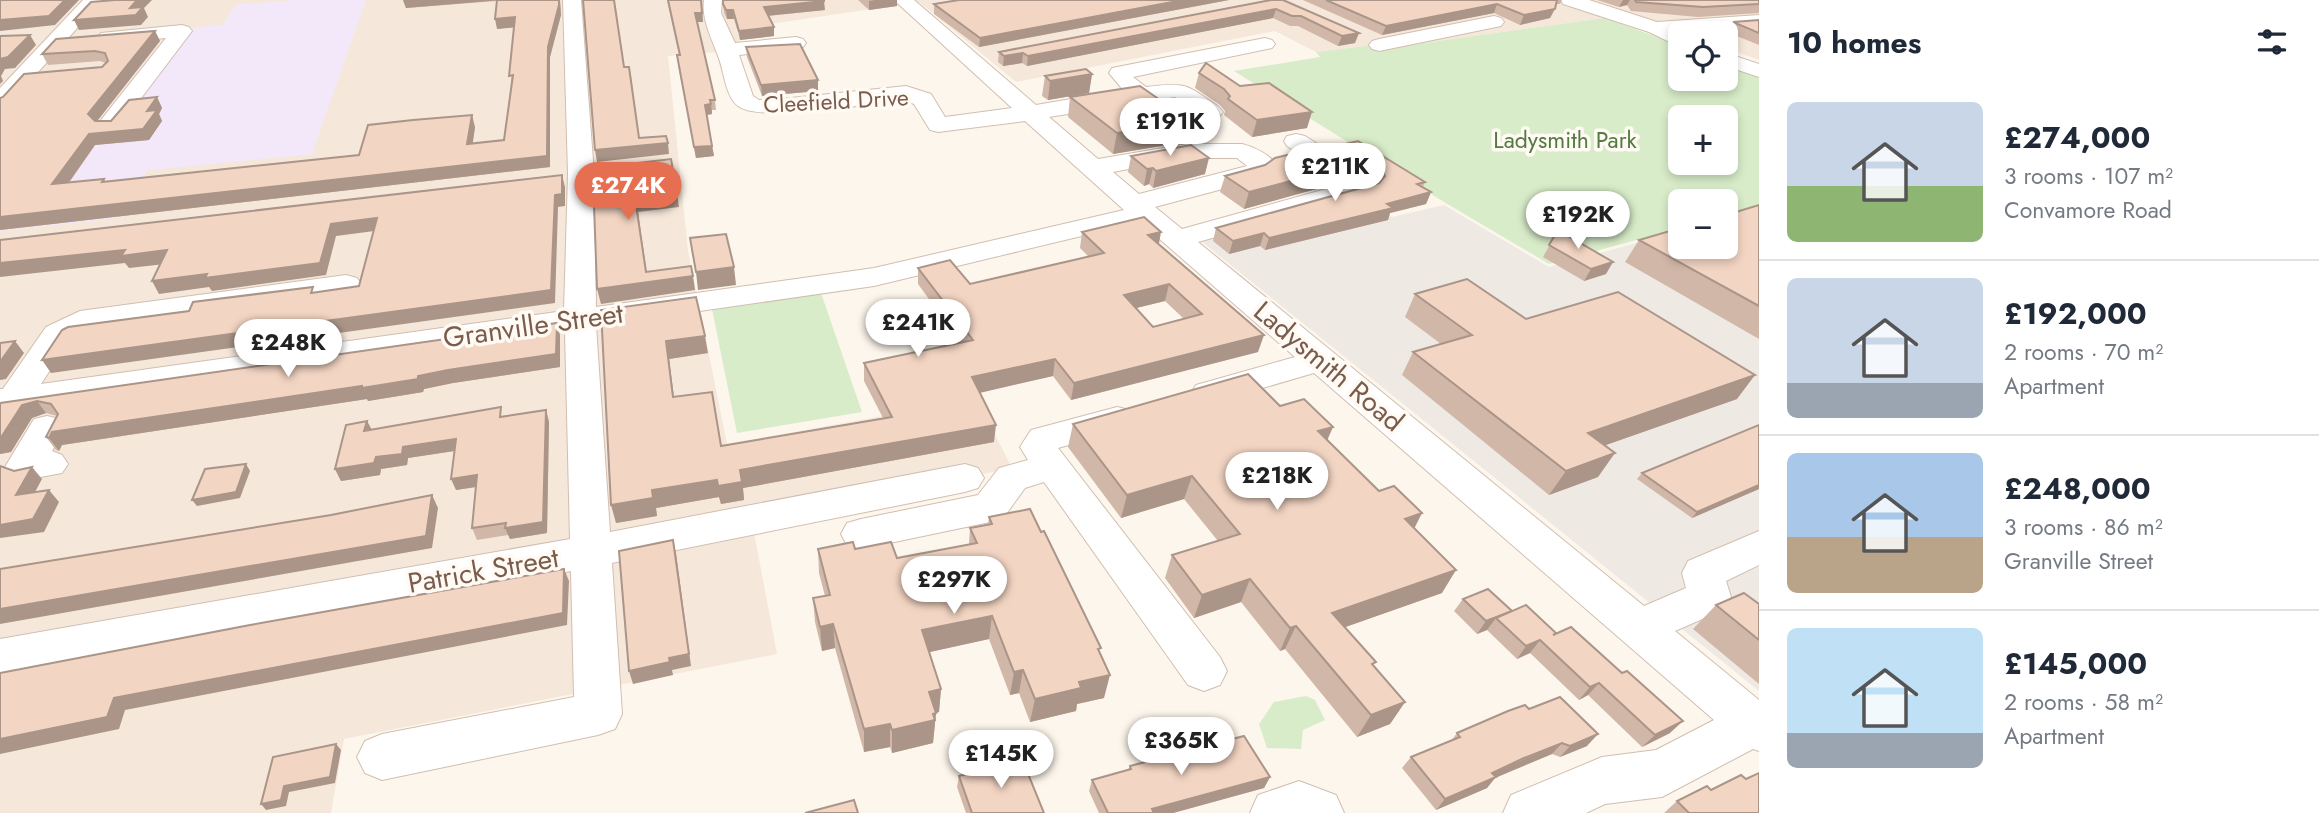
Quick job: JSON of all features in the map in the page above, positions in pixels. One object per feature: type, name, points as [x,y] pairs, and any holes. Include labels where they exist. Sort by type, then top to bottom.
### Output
[{"type":"street","points":[[382,757],[598,714],[580,318],[580,174],[572,0]]},
{"type":"street","points":[[1570,0],[1656,28],[1668,34]]},
{"type":"street","name":"Cleefield Drive","points":[[720,1],[711,13],[743,99],[756,107],[906,93],[923,99],[938,125],[1031,113]]},
{"type":"street","points":[[0,101],[24,76],[52,37],[91,2],[115,2]]},
{"type":"street","name":"Ladysmith Road","points":[[919,4],[986,55],[1031,113],[1139,208],[1756,726]]},
{"type":"street","points":[[1656,28],[1759,21]]},
{"type":"street","points":[[1377,44],[1494,22]]},
{"type":"street","points":[[52,37],[182,31],[109,125]]},
{"type":"street","points":[[726,50],[796,43]]},
{"type":"street","points":[[1141,94],[1125,81],[1120,73],[1265,44]]},
{"type":"street","points":[[1738,63],[1759,71]]},
{"type":"street","points":[[0,78],[49,74]]},
{"type":"street","points":[[1031,113],[1176,90],[1211,112]]},
{"type":"street","points":[[1176,239],[1364,186],[1296,141]]},
{"type":"street","name":"Granville Street","points":[[7,400],[58,409],[580,318],[874,277],[1139,208],[1251,174],[1265,166],[1242,151],[1186,151],[1093,168]]},
{"type":"street","points":[[7,400],[57,334],[91,318],[346,284]]},
{"type":"street","points":[[1205,671],[1038,447],[1044,439],[1322,360]]},
{"type":"street","points":[[49,464],[24,467],[58,409]]},
{"type":"street","points":[[861,534],[990,507],[1012,478],[1053,466]]},
{"type":"street","name":"Patrick Street","points":[[0,658],[591,551],[965,478]]},
{"type":"street","points":[[1639,627],[1710,597],[1703,573],[1759,547]]},
{"type":"street","points":[[1529,813],[1602,782],[1662,773],[1756,726]]},
{"type":"street","points":[[1276,813],[1299,806],[1318,813]]},
{"type":"shaded area","points":[[0,0],[1759,0],[1759,60],[1738,52],[1738,21],[1668,21],[1668,28],[1635,18],[1604,18],[1380,49],[1373,45],[1316,52],[1275,31],[1016,82],[919,2],[736,29],[743,50],[668,56],[688,251],[727,444],[977,399],[1012,468],[752,522],[777,654],[344,739],[331,813],[0,813]]},
{"type":"shaded area","points":[[295,0],[366,0],[312,154],[148,170],[118,218],[0,231],[0,150],[86,141],[169,34],[87,40],[90,36],[223,25],[235,5]]},
{"type":"shaded area","points":[[1356,194],[1392,217],[1444,205],[1549,267],[1668,234],[1668,259],[1738,259],[1738,233],[1759,209],[1759,691],[1196,237]]},
{"type":"green space","name":"Ladysmith Park","points":[[1604,18],[1668,41],[1668,91],[1738,91],[1738,66],[1759,74],[1759,207],[1738,213],[1738,189],[1668,189],[1668,231],[1549,264],[1234,71],[1320,57],[1316,52],[1373,45],[1380,49]]},
{"type":"green space","points":[[821,293],[862,412],[737,433],[712,309]]},
{"type":"green space","points":[[1306,696],[1315,700],[1325,720],[1303,730],[1301,749],[1267,748],[1259,724],[1274,702]]},
{"type":"building","points":[[0,0],[65,0],[49,16],[0,20]]},
{"type":"building","points":[[137,0],[130,8],[143,7],[136,15],[74,20],[91,2]]},
{"type":"building","points":[[497,0],[559,0],[548,47],[547,156],[0,217],[0,98],[24,74],[102,67],[108,61],[105,53],[95,51],[42,54],[56,39],[155,31],[88,114],[95,121],[111,121],[129,100],[157,97],[147,111],[157,110],[143,129],[89,134],[52,184],[104,179],[102,182],[359,155],[368,125],[413,120],[472,115],[467,144],[504,140],[513,75],[509,76],[515,17],[495,19]]},
{"type":"building","points":[[583,0],[614,0],[624,67],[629,67],[639,138],[666,136],[668,143],[595,150]]},
{"type":"building","points":[[668,0],[701,0],[702,13],[695,13],[715,100],[710,100],[711,104],[705,105],[712,146],[694,147],[677,55],[680,55]]},
{"type":"building","points":[[723,0],[824,1],[764,7],[774,27],[739,31],[733,10],[726,10]]},
{"type":"building","points":[[959,0],[1183,0],[980,38],[934,4]]},
{"type":"building","points":[[1271,0],[1283,0],[1359,33],[1342,36],[1301,16],[1292,16],[1276,9],[1028,56],[1023,53],[1004,56],[999,52]]},
{"type":"building","points":[[1326,0],[1557,0],[1555,9],[1524,15],[1497,4],[1386,26]]},
{"type":"building","points":[[1635,0],[1759,0],[1759,4],[1703,7]]},
{"type":"building","points":[[1759,20],[1759,33],[1738,24],[1738,22]]},
{"type":"building","points":[[30,35],[8,57],[0,59],[0,36]]},
{"type":"building","points":[[800,44],[818,80],[761,85],[746,47]]},
{"type":"building","points":[[1206,63],[1240,86],[1269,83],[1312,112],[1257,120],[1228,99],[1230,96],[1224,89],[1199,73]]},
{"type":"building","points":[[1086,69],[1092,74],[1050,81],[1045,76]]},
{"type":"building","points":[[1140,86],[1190,121],[1117,133],[1070,97]]},
{"type":"building","points":[[1358,141],[1425,182],[1417,184],[1431,192],[1387,204],[1393,208],[1269,238],[1264,233],[1233,241],[1216,228],[1379,183],[1385,176],[1381,167],[1345,144]]},
{"type":"building","points":[[1191,145],[1209,158],[1156,171],[1153,168],[1147,169],[1131,156]]},
{"type":"building","points":[[1315,148],[1344,167],[1249,192],[1225,176],[1265,165],[1275,158]]},
{"type":"building","points":[[671,159],[677,193],[635,198],[646,272],[691,266],[693,276],[597,289],[594,205],[598,205],[595,168]]},
{"type":"building","points":[[562,175],[562,194],[555,195],[551,290],[42,360],[62,330],[68,327],[189,311],[193,302],[313,287],[311,293],[359,286],[377,218],[331,224],[320,263],[205,278],[207,274],[152,281],[167,250],[121,256],[125,250],[0,263],[0,240]]},
{"type":"building","points":[[1759,205],[1759,306],[1674,259],[1738,259],[1738,211]]},
{"type":"building","points":[[1144,217],[1161,232],[1148,235],[1264,335],[1074,383],[1055,359],[972,377],[996,425],[740,470],[742,482],[718,486],[717,480],[652,490],[653,498],[611,505],[601,310],[696,297],[705,336],[666,341],[673,397],[712,392],[721,446],[892,417],[864,363],[973,340],[918,268],[950,260],[970,284],[1104,253],[1082,232]],"holes":[[[1169,284],[1202,314],[1153,327],[1124,295]]]},
{"type":"building","points":[[1558,230],[1613,262],[1591,269],[1549,245]]},
{"type":"building","points":[[1668,232],[1668,256],[1639,240]]},
{"type":"building","points":[[726,234],[734,267],[696,272],[690,238]]},
{"type":"building","points":[[1467,279],[1526,319],[1618,292],[1755,375],[1588,433],[1615,453],[1566,471],[1413,352],[1472,335],[1415,294]]},
{"type":"building","points":[[557,323],[556,354],[448,370],[418,376],[418,379],[362,388],[52,432],[49,438],[46,437],[58,414],[51,404],[37,401],[22,405],[0,439],[0,403]]},
{"type":"building","points":[[15,341],[0,362],[0,343]]},
{"type":"building","points":[[1248,374],[1280,406],[1304,399],[1333,427],[1318,431],[1379,491],[1394,486],[1422,513],[1405,519],[1456,570],[1332,613],[1376,662],[1372,664],[1405,702],[1371,715],[1296,626],[1290,628],[1250,579],[1202,595],[1172,555],[1240,534],[1192,476],[1127,495],[1073,424]]},
{"type":"building","points":[[501,407],[500,417],[546,410],[543,522],[505,528],[506,523],[472,528],[477,475],[451,479],[456,439],[403,447],[402,454],[376,457],[374,463],[335,469],[346,425],[367,421],[364,431]]},
{"type":"building","points":[[1759,425],[1759,485],[1697,512],[1642,473]]},
{"type":"building","points":[[246,464],[236,492],[192,500],[205,469]]},
{"type":"building","points":[[0,466],[14,471],[32,467],[16,495],[49,490],[33,519],[0,525]]},
{"type":"building","points":[[432,495],[426,536],[0,609],[0,569],[331,515]]},
{"type":"building","points":[[1030,509],[1041,532],[1044,531],[1101,648],[1098,649],[1110,675],[1079,682],[1081,688],[1035,699],[1023,670],[1014,672],[992,616],[922,630],[941,689],[929,692],[936,713],[933,714],[935,720],[892,730],[890,724],[864,729],[833,624],[820,627],[813,598],[830,595],[818,549],[853,542],[855,549],[891,542],[897,558],[977,543],[970,528],[992,524],[989,517]]},
{"type":"building","points":[[673,540],[689,654],[669,658],[670,662],[629,671],[619,551]]},
{"type":"building","points":[[564,569],[563,613],[114,698],[107,717],[0,739],[0,673]]},
{"type":"building","points":[[1488,589],[1512,611],[1486,621],[1463,599]]},
{"type":"building","points":[[1744,593],[1759,604],[1759,640],[1716,605]]},
{"type":"building","points":[[1526,605],[1556,633],[1553,635],[1571,627],[1622,673],[1627,671],[1683,721],[1655,735],[1599,683],[1590,687],[1540,640],[1526,646],[1496,618]]},
{"type":"building","points":[[1560,697],[1598,734],[1570,746],[1562,743],[1524,758],[1492,773],[1496,777],[1445,799],[1411,757],[1460,737],[1457,733],[1508,711],[1525,705],[1529,709]]},
{"type":"building","points":[[1244,736],[1270,777],[1152,809],[1154,813],[1108,813],[1092,780],[1131,769],[1130,766]]},
{"type":"building","points":[[336,744],[330,777],[284,786],[281,800],[261,804],[273,757]]},
{"type":"building","points":[[1022,759],[1044,813],[972,813],[959,776]]},
{"type":"building","points":[[1759,773],[1759,813],[1689,813],[1677,801],[1707,786],[1711,790],[1741,775],[1746,779]]},
{"type":"building","points":[[854,800],[858,813],[805,813]]}]
